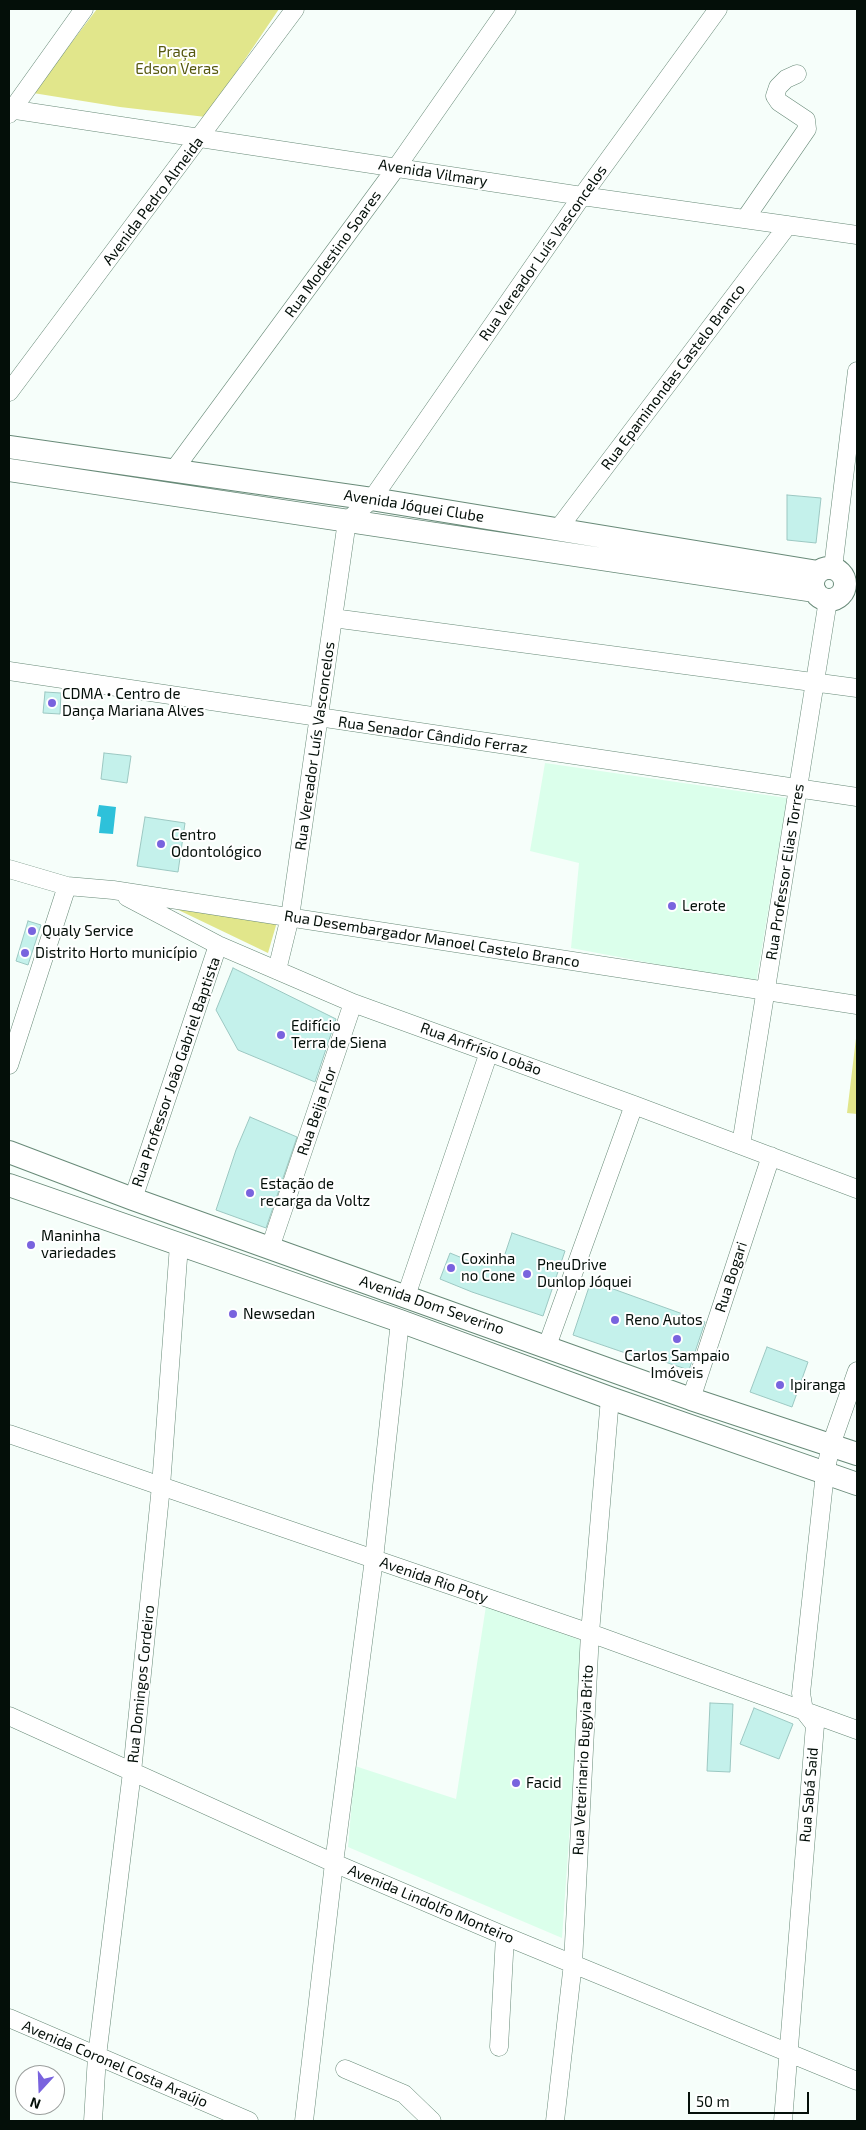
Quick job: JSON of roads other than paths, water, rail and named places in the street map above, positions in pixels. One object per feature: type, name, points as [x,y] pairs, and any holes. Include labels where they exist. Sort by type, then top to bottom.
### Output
[{"type":"main road","name":"Avenida Jóquei Clube","points":[[9,447],[372,499],[558,529],[836,585]]},
{"type":"main road","name":"Avenida Jóquei Clube","points":[[9,470],[347,521],[836,585]]},
{"type":"main road","name":"Avenida Dom Severino","points":[[9,1152],[133,1199],[691,1398],[857,1454]]},
{"type":"main road","name":"Avenida Dom Severino","points":[[9,1185],[400,1321],[610,1398],[857,1484]]},
{"type":"street","points":[[10,111],[84,9]]},
{"type":"street","name":"Avenida Pedro Almeida","points":[[9,392],[295,9]]},
{"type":"street","name":"Rua Modestino Soares","points":[[173,472],[396,168],[507,9]]},
{"type":"street","name":"Rua Vereador Luís Vasconcelos","points":[[277,970],[290,917],[347,521],[372,499],[582,196],[718,9]]},
{"type":"street","points":[[745,219],[807,129],[806,120],[779,102],[776,96],[778,87],[786,79],[797,74]]},
{"type":"street","name":"Avenida Vilmary","points":[[10,111],[201,137],[582,196],[857,235]]},
{"type":"street","name":"Rua Epaminondas Castelo Branco","points":[[558,529],[788,225]]},
{"type":"street","name":"Rua Professor Elias Torres","points":[[741,1145],[815,682],[836,585],[857,371]]},
{"type":"street","points":[[333,618],[857,688]]},
{"type":"street","name":"Rua Senador Cândido Ferraz","points":[[9,671],[857,797]]},
{"type":"street","name":"Rua Desembargador Manoel Castelo Branco","points":[[9,869],[67,886],[113,890],[857,1005]]},
{"type":"street","points":[[9,1065],[67,886]]},
{"type":"street","name":"Rua Anfrísio Lobão","points":[[113,890],[218,945],[353,1003],[634,1105],[857,1189]]},
{"type":"street","name":"Rua Professor João Gabriel Baptista","points":[[133,1199],[218,945]]},
{"type":"street","name":"Rua Beija Flor","points":[[270,1248],[353,1003]]},
{"type":"street","points":[[406,1296],[489,1052]]},
{"type":"street","points":[[547,1346],[634,1105]]},
{"type":"street","name":"Rua Bogari","points":[[691,1398],[771,1156]]},
{"type":"street","name":"Rua Domingos Cordeiro","points":[[93,2121],[97,2056],[132,1772],[161,1486],[179,1245]]},
{"type":"street","points":[[304,2121],[334,1863],[374,1559],[400,1321]]},
{"type":"street","name":"Rua Sabá Said","points":[[783,2121],[815,1725],[804,1711],[801,1692],[825,1473],[831,1445],[857,1371]]},
{"type":"street","name":"Rua Veterinario Bugyia Brito","points":[[555,2121],[573,1963],[590,1633],[610,1398]]},
{"type":"street","name":"Avenida Rio Poty","points":[[9,1434],[590,1633],[857,1730]]},
{"type":"street","name":"Avenida Lindolfo Monteiro","points":[[9,1716],[334,1863],[505,1936],[857,2081]]},
{"type":"street","points":[[498,2047],[505,1936]]},
{"type":"street","name":"Avenida Coronel Costa Araújo","points":[[9,2018],[249,2121]]},
{"type":"street","points":[[345,2069],[404,2094],[432,2121]]},
{"type":"water","points":[[99,805],[116,807],[113,834],[99,833],[101,817],[97,816]]},
{"type":"place","name":"CDMA • Centro de Dança Mariana Alves","points":[[52,703]]},
{"type":"place","name":"Centro Odontológico","points":[[161,844]]},
{"type":"place","name":"Lerote","points":[[672,906]]},
{"type":"place","name":"Qualy Service","points":[[32,931]]},
{"type":"place","name":"Distrito Horto município","points":[[25,953]]},
{"type":"place","name":"Edifício Terra de Siena","points":[[281,1035]]},
{"type":"place","name":"Estação de recarga da Voltz","points":[[250,1193]]},
{"type":"place","name":"Maninha variedades","points":[[31,1245]]},
{"type":"place","name":"Coxinha no Cone","points":[[451,1268]]},
{"type":"place","name":"PneuDrive Dunlop Jóquei","points":[[527,1274]]},
{"type":"place","name":"Newsedan","points":[[233,1314]]},
{"type":"place","name":"Reno Autos","points":[[615,1320]]},
{"type":"place","name":"Carlos Sampaio Imóveis","points":[[677,1339]]},
{"type":"place","name":"Ipiranga","points":[[780,1385]]},
{"type":"place","name":"Facid","points":[[516,1783]]},
{"type":"park label","name":"Praça Edson Veras","points":[[177,60]]}]
